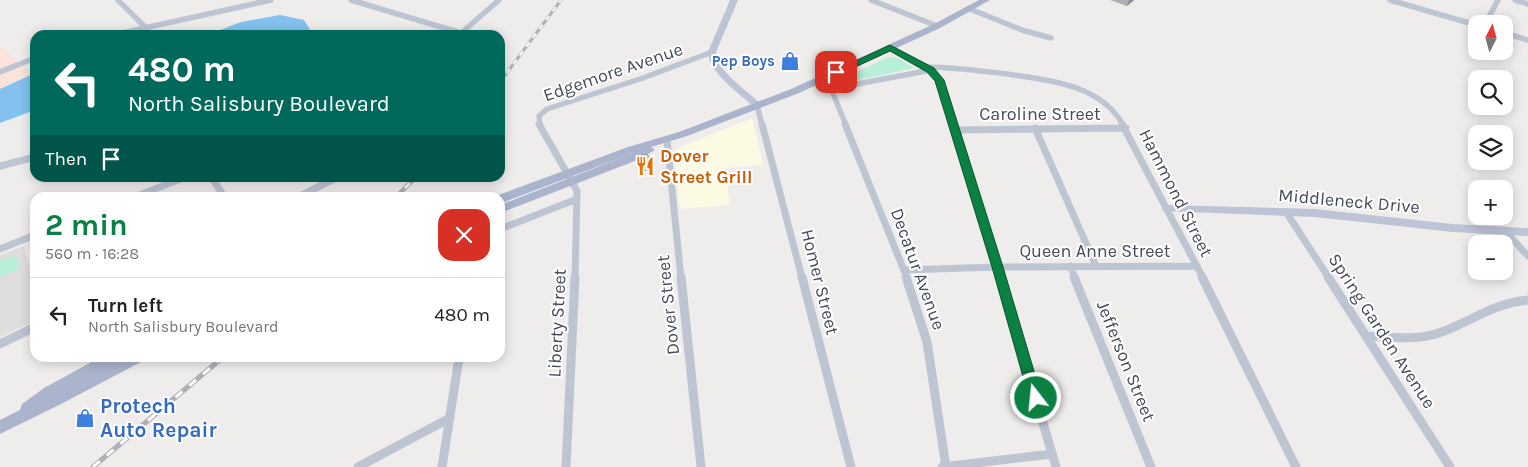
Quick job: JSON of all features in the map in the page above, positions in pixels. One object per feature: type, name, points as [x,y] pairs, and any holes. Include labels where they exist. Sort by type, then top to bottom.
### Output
[{"type":"main road","points":[[505,198],[636,156],[667,140],[757,106],[890,48],[986,0]]},
{"type":"main road","points":[[505,208],[570,178]]},
{"type":"main road","points":[[0,427],[48,392],[104,362]]},
{"type":"main road","points":[[0,427],[128,362]]},
{"type":"street","points":[[118,0],[145,27]]},
{"type":"street","points":[[133,30],[271,0]]},
{"type":"street","points":[[351,0],[447,30]]},
{"type":"street","points":[[465,30],[499,0]]},
{"type":"street","points":[[734,0],[712,52],[712,59],[718,69],[757,106]]},
{"type":"street","points":[[871,0],[937,26]]},
{"type":"street","points":[[1390,0],[1468,23]]},
{"type":"street","points":[[1490,15],[1498,0]]},
{"type":"street","points":[[1515,0],[1528,4]]},
{"type":"street","points":[[970,9],[1022,30],[1051,38]]},
{"type":"street","points":[[1513,36],[1528,40]]},
{"type":"street","points":[[890,48],[928,68],[939,80],[998,267],[1056,467]]},
{"type":"street","name":"Edgemore Avenue","points":[[570,178],[538,122],[540,114],[547,109],[644,78],[712,52]]},
{"type":"street","points":[[0,72],[30,60]]},
{"type":"street","name":"Hammond Street","points":[[831,89],[928,68],[954,67],[1061,82],[1100,100],[1119,118],[1126,128],[1197,266],[1296,467]]},
{"type":"street","name":"Decatur Avenue","points":[[831,89],[904,270],[927,342],[944,467]]},
{"type":"street","name":"Homer Street","points":[[757,106],[851,467]]},
{"type":"street","points":[[1035,128],[1096,266]]},
{"type":"street","name":"Caroline Street","points":[[954,130],[1126,128]]},
{"type":"street","name":"Dover Street","points":[[667,140],[701,467]]},
{"type":"street","points":[[0,166],[30,158]]},
{"type":"street","name":"Liberty Street","points":[[566,467],[577,199],[577,191],[570,178]]},
{"type":"street","points":[[147,192],[173,182]]},
{"type":"street","points":[[308,192],[328,182]]},
{"type":"street","points":[[505,227],[577,199]]},
{"type":"street","name":"Middleneck Drive","points":[[1167,209],[1339,215],[1453,228],[1528,232]]},
{"type":"street","name":"Spring Garden Avenue","points":[[1286,212],[1450,467]]},
{"type":"street","points":[[1506,232],[1528,256]]},
{"type":"street","points":[[0,249],[30,237]]},
{"type":"street","name":"Queen Anne Street","points":[[904,270],[1070,266],[1197,266]]},
{"type":"street","name":"Jefferson Street","points":[[1070,266],[1151,467]]},
{"type":"street","points":[[1366,336],[1407,338],[1435,335],[1463,324],[1476,314],[1495,305],[1528,300]]},
{"type":"street","points":[[0,344],[30,329]]},
{"type":"street","points":[[442,467],[458,362]]},
{"type":"street","points":[[358,467],[450,418]]},
{"type":"street","points":[[944,467],[1052,454]]},
{"type":"shaded area","points":[[0,47],[30,72],[30,75],[0,89]]},
{"type":"shaded area","points":[[752,118],[763,165],[725,168],[730,205],[680,209],[674,150]]},
{"type":"shaded area","points":[[24,246],[30,271],[30,323],[0,337],[0,255]]},
{"type":"green space","points":[[889,57],[896,57],[914,68],[835,85],[832,83]]},
{"type":"green space","points":[[17,255],[19,269],[0,277],[0,260]]},
{"type":"water","points":[[280,15],[304,20],[310,30],[220,30],[241,22]]},
{"type":"water","points":[[30,75],[30,112],[0,123],[0,89]]},
{"type":"building","points":[[646,154],[653,160],[644,164],[638,157]]},
{"type":"railway","points":[[505,75],[561,0]]},
{"type":"railway","points":[[401,192],[411,182]]},
{"type":"railway","points":[[93,467],[217,362]]},
{"type":"place","name":"Pep Boys","points":[[790,61]]},
{"type":"place","name":"Dover Street Grill","points":[[645,166]]},
{"type":"place","name":"Protech Auto Repair","points":[[85,418]]},
{"type":"route","points":[[836,72],[890,48],[931,70],[936,75],[998,267],[1036,398]]}]
